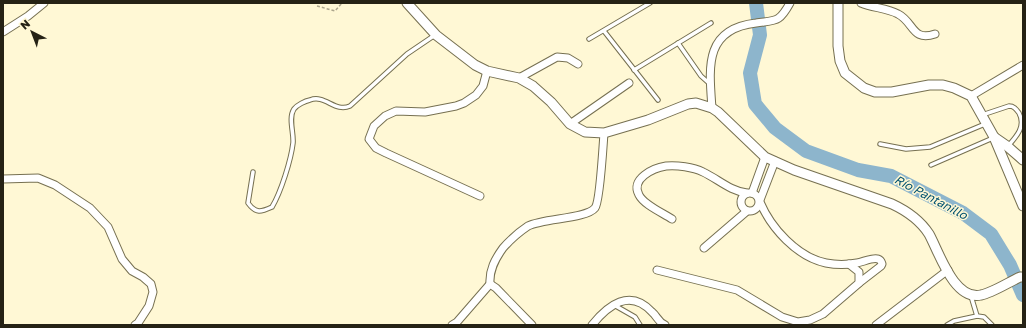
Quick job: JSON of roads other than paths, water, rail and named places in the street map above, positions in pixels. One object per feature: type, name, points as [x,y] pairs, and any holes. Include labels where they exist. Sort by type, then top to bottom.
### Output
[{"type":"street","points":[[3,32],[28,16],[44,3]]},
{"type":"street","points":[[407,3],[436,35],[475,65],[487,71],[519,78],[533,86],[551,102],[570,124],[585,132],[604,133],[648,120],[688,104],[696,103],[712,108],[766,157],[775,162],[892,204],[907,211],[929,234],[951,277],[958,286],[971,294],[980,295],[1021,276]]},
{"type":"street","points":[[712,108],[710,84],[711,59],[716,44],[725,33],[741,26],[776,20],[783,15],[790,3]]},
{"type":"street","points":[[838,3],[838,46],[840,61],[846,73],[854,82],[875,92],[892,92],[929,85],[943,85],[954,88],[971,96],[994,137],[1023,203]]},
{"type":"street","points":[[861,3],[897,14],[908,22],[917,34],[927,37],[935,34]]},
{"type":"street","points":[[519,78],[557,57],[568,58],[578,64]]},
{"type":"street","points":[[971,96],[1023,66]]},
{"type":"street","points":[[480,196],[376,148],[370,139],[374,126],[385,116],[396,111],[425,112],[464,103],[476,95],[483,86],[487,71]]},
{"type":"street","points":[[570,124],[629,84]]},
{"type":"street","points":[[532,325],[496,288],[490,284],[489,278],[491,268],[499,253],[511,239],[529,226],[555,219],[588,214],[596,208],[599,196],[601,155],[604,133]]},
{"type":"street","points":[[994,137],[1008,146],[1023,160]]},
{"type":"street","points":[[745,210],[742,196],[749,193],[766,157]]},
{"type":"street","points":[[704,248],[745,210],[757,208],[775,162]]},
{"type":"street","points":[[657,270],[737,290],[782,317],[798,322],[810,320],[823,314],[882,264],[879,259],[849,264],[836,264],[817,260],[801,252],[783,236],[765,214],[757,195],[736,192],[701,171],[682,166],[667,166],[647,173],[640,180],[638,188],[639,196],[650,206],[672,219]]},
{"type":"street","points":[[3,179],[38,178],[55,185],[90,208],[108,227],[122,259],[132,271],[144,277],[151,284],[153,292],[149,306],[135,325]]},
{"type":"street","points":[[736,192],[745,210]]},
{"type":"street","points":[[745,210],[765,214]]},
{"type":"street","points":[[849,264],[859,272],[860,282]]},
{"type":"street","points":[[876,325],[948,270]]},
{"type":"street","points":[[452,325],[457,322],[490,284]]},
{"type":"street","points":[[592,325],[600,315],[613,305],[626,300],[640,301],[652,312],[660,323],[665,325]]},
{"type":"lane","points":[[589,39],[650,3]]},
{"type":"lane","points":[[634,70],[711,23]]},
{"type":"lane","points":[[604,30],[658,100]]},
{"type":"lane","points":[[253,172],[248,203],[255,211],[263,211],[272,207],[276,200],[291,154],[293,141],[292,119],[294,110],[299,104],[318,98],[342,108],[350,106],[408,54],[436,35]]},
{"type":"lane","points":[[678,43],[701,76],[710,84]]},
{"type":"lane","points":[[880,144],[906,149],[930,147],[1009,106],[1016,108],[1022,119],[1022,129],[1008,146]]},
{"type":"lane","points":[[931,165],[994,137]]},
{"type":"lane","points":[[971,294],[972,303],[977,316]]},
{"type":"lane","points":[[613,305],[635,317],[640,325]]},
{"type":"lane","points":[[947,325],[954,321],[977,316],[984,317],[992,325]]},
{"type":"waterway","name":"Río Pantanillo","points":[[756,3],[760,35],[750,73],[755,104],[775,128],[806,151],[858,170],[891,176],[963,213],[991,234],[1010,265],[1023,295]]}]
